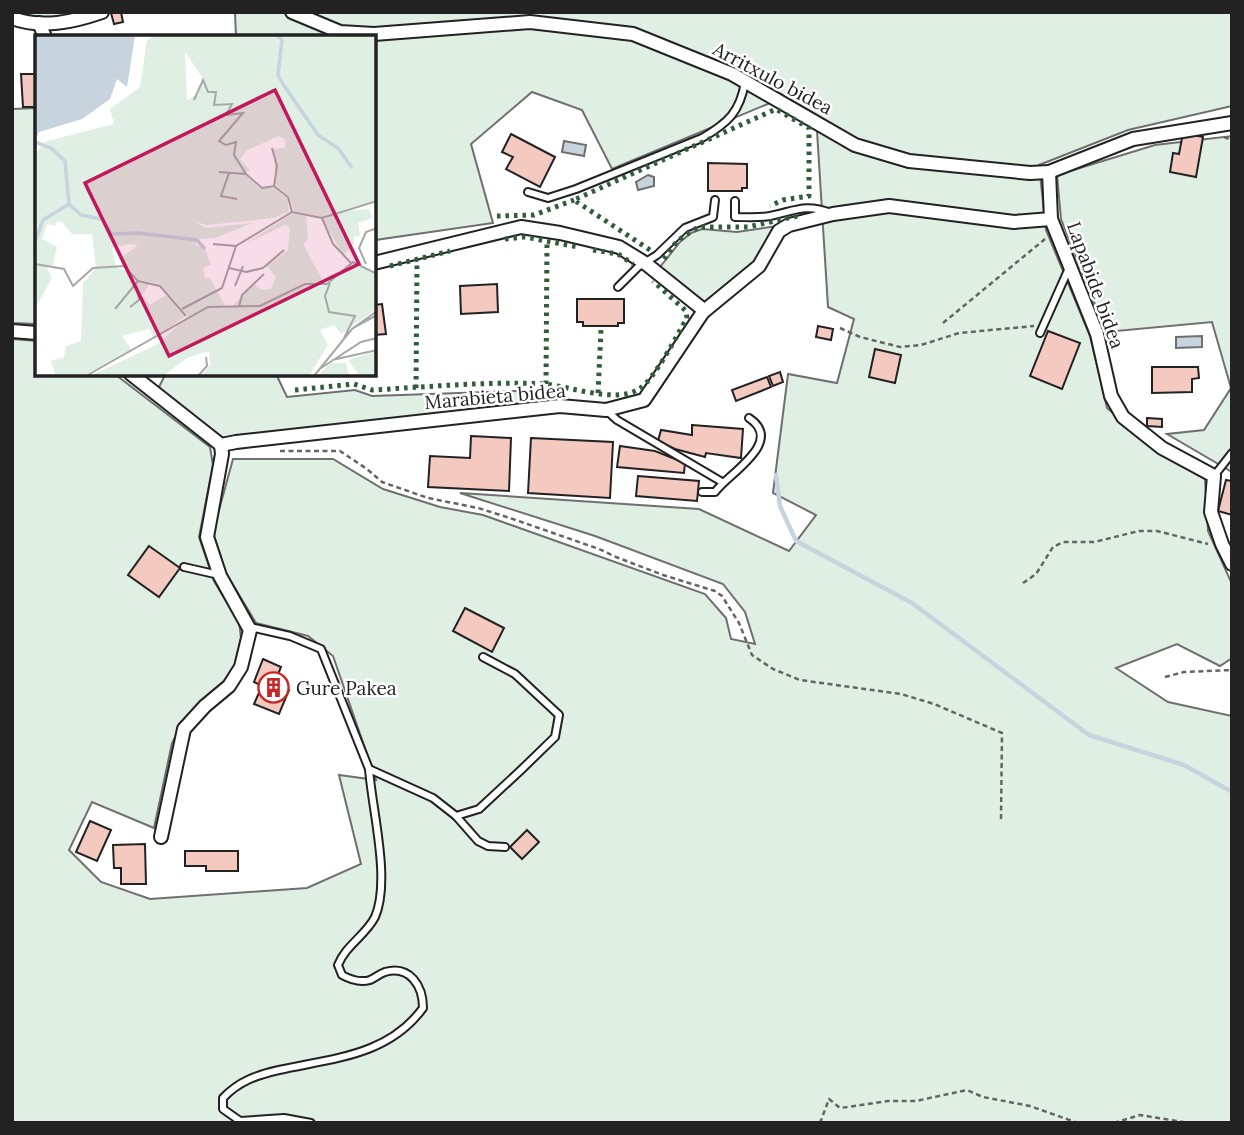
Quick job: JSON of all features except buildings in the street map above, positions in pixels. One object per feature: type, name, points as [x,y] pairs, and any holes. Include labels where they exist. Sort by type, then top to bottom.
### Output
[{"type":"street","points":[[12,18],[27,23],[72,23],[102,12]]},
{"type":"street","name":"Arritxulo bidea","points":[[292,12],[340,32],[374,34],[530,22],[633,34],[732,74],[855,145],[909,161],[1030,173],[1049,172],[1133,139],[1232,123]]},
{"type":"street","points":[[39,23],[44,35]]},
{"type":"street","name":"Lapabide bidea","points":[[1049,172],[1054,225],[1097,334],[1111,396],[1123,417],[1162,448],[1214,476]]},
{"type":"street","name":"Marabieta bidea","points":[[221,446],[236,442],[560,407],[606,410],[643,400],[703,312],[759,266],[779,231],[789,225],[833,214],[890,206],[1054,225]]},
{"type":"street","points":[[376,263],[521,227],[573,235],[619,247],[645,263],[703,312]]},
{"type":"street","points":[[12,331],[35,333]]},
{"type":"street","points":[[134,376],[221,446],[222,454],[207,537],[220,576],[250,630],[241,667],[229,686],[205,706],[184,729],[161,837]]},
{"type":"street","points":[[1214,476],[1211,512],[1232,564]]},
{"type":"lane","points":[[528,192],[548,198],[702,138],[720,127],[734,113],[742,101],[746,82]]},
{"type":"lane","points":[[618,287],[685,228],[713,217],[715,200]]},
{"type":"lane","points":[[735,201],[736,217],[770,216],[790,209],[808,207],[833,214]]},
{"type":"lane","points":[[1040,333],[1070,266]]},
{"type":"lane","points":[[606,410],[617,420],[722,482]]},
{"type":"lane","points":[[702,492],[715,492],[758,447],[762,438],[761,429],[749,418]]},
{"type":"lane","points":[[1214,476],[1232,453]]},
{"type":"lane","points":[[184,567],[220,576]]},
{"type":"lane","points":[[248,626],[290,636],[321,649],[369,769],[380,858],[380,900],[375,917],[368,928],[342,955],[338,965],[342,975],[352,980],[368,981],[385,972],[401,971],[414,978],[423,994],[423,1008],[404,1031],[386,1042],[341,1059],[306,1063],[257,1075],[237,1085],[223,1098],[223,1109],[240,1121],[284,1118],[311,1123]]},
{"type":"lane","points":[[456,816],[479,808],[555,737],[559,715],[514,674],[483,657]]},
{"type":"lane","points":[[369,769],[433,798],[456,816],[478,841],[488,846],[505,848]]},
{"type":"path","points":[[943,323],[1054,225]]},
{"type":"path","points":[[840,328],[860,337],[900,347],[920,345],[959,333],[1044,325]]},
{"type":"path","points":[[273,451],[340,452],[382,482],[428,498],[478,508],[533,525],[616,558],[715,591],[722,596],[736,617],[752,655],[773,669],[800,680],[901,694],[934,704],[1002,733],[1000,819]]},
{"type":"path","points":[[1023,583],[1036,574],[1053,547],[1063,542],[1094,542],[1139,531],[1157,531],[1202,544],[1212,544],[1220,538]]},
{"type":"path","points":[[1165,677],[1184,672],[1232,670]]},
{"type":"path","points":[[820,1123],[829,1099],[840,1108],[888,1101],[916,1101],[967,1090],[983,1097],[1030,1106],[1078,1123]]},
{"type":"path","points":[[1114,1123],[1140,1115],[1189,1123]]},
{"type":"green space","points":[[19,12],[85,12],[52,18]]},
{"type":"green space","points":[[235,12],[1232,12],[1232,106],[1128,130],[1039,165],[1046,230],[1090,336],[1107,408],[1161,454],[1205,479],[1208,531],[1232,584],[1232,658],[1220,666],[1177,644],[1116,668],[1168,702],[1232,716],[1232,1123],[12,1123],[12,339],[35,341],[35,376],[117,376],[210,447],[213,465],[199,537],[214,581],[239,622],[241,638],[234,668],[218,689],[184,720],[172,743],[154,828],[92,802],[69,850],[101,882],[150,899],[307,888],[361,864],[339,775],[376,780],[333,656],[308,636],[256,623],[226,573],[213,532],[233,459],[333,459],[383,489],[440,507],[483,515],[705,594],[726,618],[731,639],[755,644],[745,612],[723,584],[595,536],[460,493],[699,509],[789,551],[816,515],[773,493],[788,374],[837,383],[854,319],[828,307],[816,115],[782,98],[612,169],[582,110],[532,92],[471,144],[493,223],[376,240],[376,35],[236,35]]},
{"type":"green space","points":[[35,108],[35,324],[12,323],[12,109]]},
{"type":"green space","points":[[1232,136],[1232,472],[1167,434],[1204,430],[1231,388],[1212,322],[1106,332],[1061,219],[1057,175],[1155,145]]},
{"type":"green space","points":[[777,226],[753,264],[736,281],[703,303],[660,267],[680,242],[691,233],[702,229],[737,232]]},
{"type":"green space","points":[[164,376],[277,376],[287,397],[355,390],[372,396],[545,390],[554,401],[223,438],[158,389]]},
{"type":"shaded area","points":[[564,141],[586,145],[584,156],[562,152]]},
{"type":"shaded area","points":[[648,175],[654,177],[654,186],[638,190],[636,182]]},
{"type":"shaded area","points":[[1202,336],[1202,347],[1176,348],[1176,337]]},
{"type":"waterway","points":[[776,475],[780,506],[796,541],[912,603],[1089,735],[1184,765],[1232,792]]},
{"type":"hedge","points":[[650,250],[574,200],[776,109],[809,128],[809,196],[783,200],[770,206]]},
{"type":"hedge","points":[[497,216],[534,215],[574,200]]},
{"type":"hedge","points":[[664,259],[677,241],[698,227],[748,227],[802,215]]},
{"type":"hedge","points":[[505,239],[525,237],[578,247]]},
{"type":"hedge","points":[[546,384],[547,240]]},
{"type":"hedge","points":[[593,250],[618,254],[633,264]]},
{"type":"hedge","points":[[390,266],[450,251]]},
{"type":"hedge","points":[[416,388],[417,260]]},
{"type":"hedge","points":[[295,390],[354,384],[372,390],[523,383],[605,395],[629,393],[639,389],[652,376],[687,318],[686,311],[653,281]]},
{"type":"hedge","points":[[598,393],[601,330]]},
{"type":"place","name":"Gure Pakea","points":[[273,688]]}]
